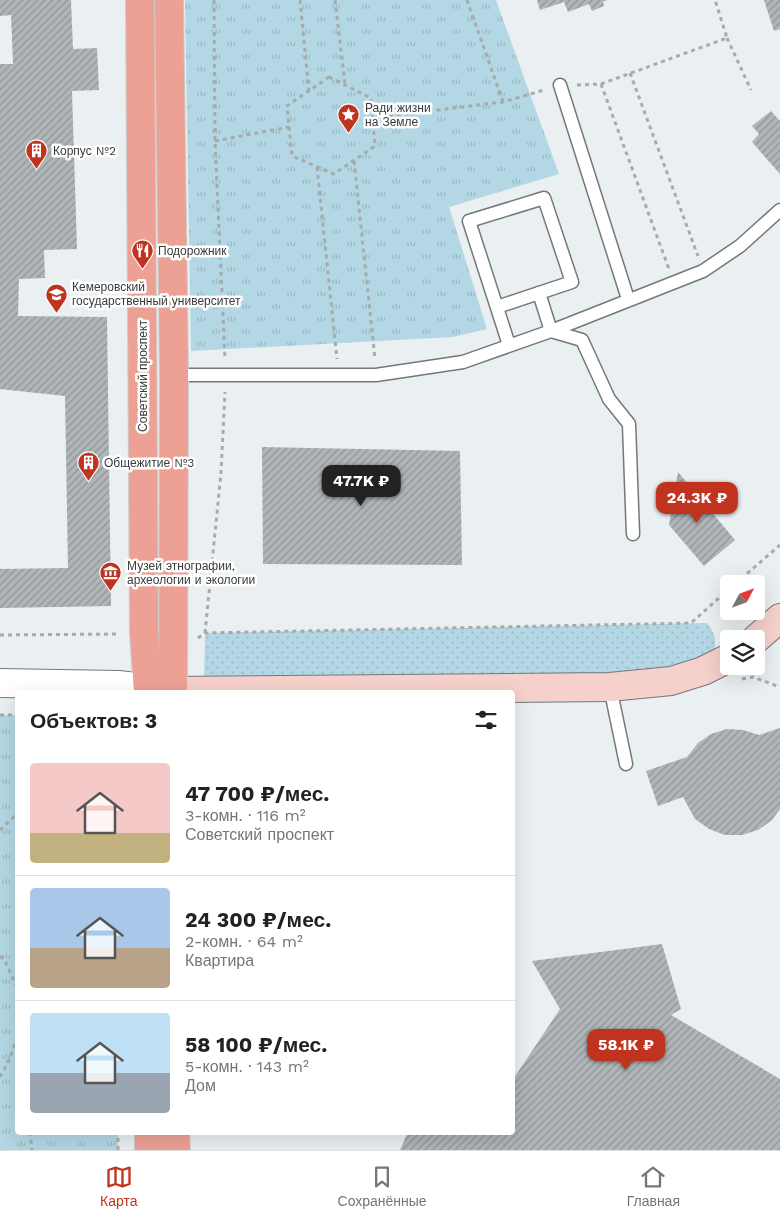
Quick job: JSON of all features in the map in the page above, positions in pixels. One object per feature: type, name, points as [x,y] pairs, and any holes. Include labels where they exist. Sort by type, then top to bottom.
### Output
[{"type":"main road","name":"Советский проспект","points":[[140,0],[144,631],[160,690]]},
{"type":"main road","points":[[160,690],[174,375],[169,0]]},
{"type":"main road","points":[[272,690],[610,687],[671,681],[703,671],[720,662]]},
{"type":"main road","points":[[149,1135],[149,1150]]},
{"type":"main road","points":[[176,1135],[176,1150]]},
{"type":"street","points":[[0,683],[118,684],[154,690]]},
{"type":"lane","points":[[560,85],[628,299]]},
{"type":"lane","points":[[497,307],[572,282],[544,198],[469,221],[509,345]]},
{"type":"lane","points":[[174,375],[376,375],[463,362],[551,331],[703,271],[740,246],[780,210]]},
{"type":"lane","points":[[539,293],[551,331]]},
{"type":"lane","points":[[551,331],[582,340],[609,399],[629,424],[633,534]]},
{"type":"lane","points":[[610,687],[626,764]]},
{"type":"path","points":[[214,0],[215,141],[226,375],[221,473],[205,633],[691,623],[720,597]]},
{"type":"path","points":[[300,0],[309,91]]},
{"type":"path","points":[[335,0],[345,84]]},
{"type":"path","points":[[467,0],[503,102]]},
{"type":"path","points":[[714,0],[727,38],[751,90]]},
{"type":"path","points":[[373,118],[503,102],[560,85],[601,84],[727,38]]},
{"type":"path","points":[[630,73],[703,271]]},
{"type":"path","points":[[329,77],[371,98],[375,146],[334,174],[292,156],[288,106],[309,91],[329,77]]},
{"type":"path","points":[[601,84],[674,282]]},
{"type":"path","points":[[215,141],[289,127]]},
{"type":"path","points":[[354,161],[376,375]]},
{"type":"path","points":[[317,167],[339,375]]},
{"type":"path","points":[[745,575],[780,544]]},
{"type":"path","points":[[0,635],[121,634]]},
{"type":"path","points":[[0,715],[15,715]]},
{"type":"path","points":[[0,830],[15,816]]},
{"type":"path","points":[[0,956],[5,961],[15,983]]},
{"type":"path","points":[[0,1077],[15,1044]]},
{"type":"path","points":[[30,1135],[32,1150]]},
{"type":"path","points":[[118,1135],[118,1150]]},
{"type":"green space","points":[[185,0],[496,0],[559,174],[449,207],[487,329],[453,337],[191,351]]},
{"type":"green space","points":[[707,623],[714,637],[713,654],[679,673],[204,680],[205,633]]},
{"type":"green space","points":[[0,715],[15,715],[15,1135],[118,1135],[118,1150],[0,1150]]},
{"type":"building","name":"Корпус №2","points":[[0,0],[71,0],[73,49],[97,48],[99,90],[72,91],[77,249],[44,250],[45,278],[19,279],[18,316],[107,317],[111,606],[0,608],[0,569],[68,568],[65,396],[0,389],[0,64],[13,64],[11,15],[0,16]]},
{"type":"building","points":[[537,0],[607,0],[603,2],[604,6],[592,11],[589,4],[568,12],[564,2],[540,10]]},
{"type":"building","points":[[764,0],[780,0],[780,29],[774,31]]},
{"type":"building","points":[[771,111],[780,121],[780,174],[752,142],[759,134],[752,126]]},
{"type":"building","points":[[262,447],[460,451],[462,565],[263,564]]},
{"type":"building","points":[[678,472],[735,540],[704,566],[669,525]]},
{"type":"building","points":[[780,728],[780,809],[772,820],[758,830],[742,835],[725,835],[709,829],[695,819],[683,797],[658,806],[646,771],[687,757],[698,743],[711,734],[727,729],[743,730],[759,735]]},
{"type":"building","points":[[662,944],[681,1009],[671,1015],[780,1079],[780,1150],[400,1150],[407,1135],[515,1135],[515,1076],[560,1009],[532,961]]},
{"type":"place","name":"Ради жизни на Земле","points":[[349,134]]},
{"type":"place","name":"Корпус №2","points":[[37,170]]},
{"type":"place","name":"Подорожник","points":[[142,270]]},
{"type":"place","name":"Кемеровский государственный университет","points":[[56,313]]},
{"type":"place","name":"Общежитие №3","points":[[88,482]]},
{"type":"place","name":"Музей этнографии, археологии и экологии","points":[[111,592]]}]
